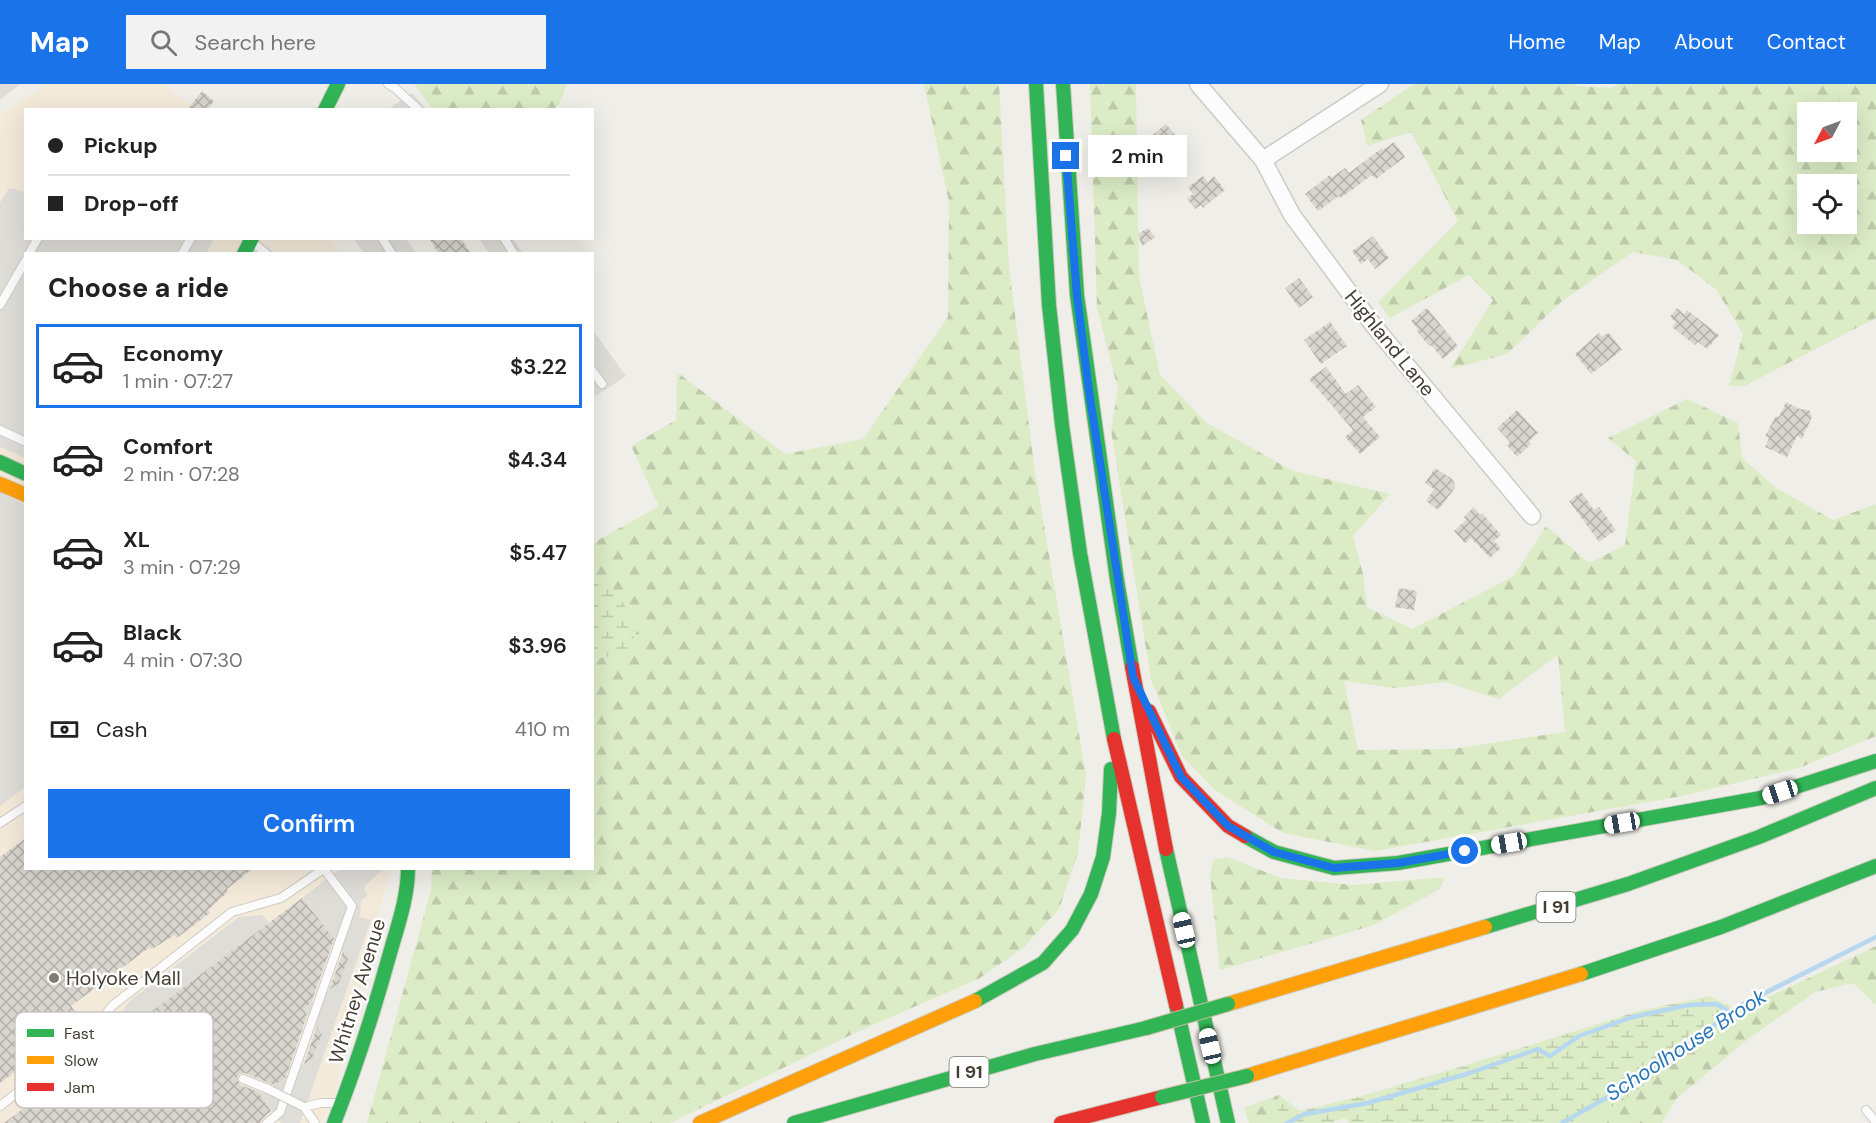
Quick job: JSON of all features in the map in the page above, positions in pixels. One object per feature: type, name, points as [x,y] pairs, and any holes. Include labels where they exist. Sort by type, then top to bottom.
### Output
[{"type":"main road","points":[[326,108],[338,84]]},
{"type":"main road","points":[[1036,84],[1045,255],[1061,415],[1083,575],[1112,733],[1203,1123]]},
{"type":"main road","points":[[1063,84],[1071,226],[1102,486],[1133,677],[1164,842],[1228,1123]]},
{"type":"main road","points":[[0,462],[24,473]]},
{"type":"main road","points":[[0,484],[24,494]]},
{"type":"main road","points":[[1133,677],[1181,777],[1228,826],[1274,852],[1334,868],[1398,863],[1761,798],[1876,761]]},
{"type":"main road","points":[[700,1123],[966,1006],[1043,963],[1072,930],[1090,894],[1103,857],[1109,813],[1112,733]]},
{"type":"main road","name":"I 91","points":[[794,1123],[1035,1054],[1146,1028],[1628,884],[1760,837],[1876,788]]},
{"type":"main road","points":[[1061,1123],[1247,1076],[1627,961],[1726,926],[1876,866]]},
{"type":"main road","name":"Whitney Avenue","points":[[334,1123],[382,986],[408,886],[408,870]]},
{"type":"main road","points":[[1100,1123],[1162,1097]]},
{"type":"street","name":"Highland Lane","points":[[1198,84],[1263,160],[1287,206],[1308,238],[1396,353],[1532,516]]},
{"type":"street","points":[[1263,160],[1380,84]]},
{"type":"lane","points":[[388,84],[395,87],[417,108]]},
{"type":"lane","points":[[249,244],[263,252]]},
{"type":"lane","points":[[0,305],[24,263]]},
{"type":"lane","points":[[594,373],[602,384]]},
{"type":"lane","points":[[0,430],[24,441]]},
{"type":"lane","points":[[0,823],[24,807]]},
{"type":"lane","points":[[107,1012],[112,1006],[232,912],[281,898],[323,870]]},
{"type":"lane","points":[[267,1123],[280,1112],[352,906],[326,870]]},
{"type":"lane","points":[[243,1079],[304,1107],[315,1123]]},
{"type":"lane","points":[[0,1106],[15,1094]]},
{"type":"lane","points":[[304,1107],[321,1103],[342,1103]]},
{"type":"lane","points":[[1866,1110],[1876,1122]]},
{"type":"shaded area","points":[[0,84],[20,84],[0,100]]},
{"type":"shaded area","name":"Holyoke Mall","points":[[47,84],[163,84],[195,108],[24,108],[24,240],[332,240],[339,252],[24,252],[24,870],[390,870],[335,1092],[321,1123],[0,1123],[0,115]]},
{"type":"shaded area","points":[[412,93],[425,108],[392,108]]},
{"type":"shaded area","points":[[9,188],[24,192],[24,240],[213,240],[207,252],[24,252],[24,458],[0,447],[0,203]]},
{"type":"shaded area","points":[[355,240],[407,240],[415,252],[363,252]]},
{"type":"shaded area","points":[[480,240],[514,240],[522,252],[488,252]]},
{"type":"shaded area","points":[[594,332],[626,376],[594,397]]},
{"type":"shaded area","points":[[0,493],[24,504],[24,788],[0,806]]},
{"type":"shaded area","points":[[339,870],[383,870],[366,884],[364,889],[368,895],[361,901],[360,917],[371,920],[300,1123],[281,1123],[260,1095],[312,1058],[322,1034],[303,1009],[339,983],[348,959],[302,898]]},
{"type":"shaded area","points":[[262,915],[269,923],[151,1012],[123,1012],[126,1005],[136,996],[239,917]]},
{"type":"green space","points":[[414,84],[567,84],[560,103],[555,108],[432,108]]},
{"type":"green space","points":[[924,84],[999,84],[1009,267],[1034,465],[1086,776],[1078,853],[1059,909],[1024,947],[980,978],[857,1032],[670,1123],[367,1123],[431,890],[432,870],[594,870],[594,660],[626,652],[615,590],[594,581],[594,542],[659,506],[631,446],[676,420],[677,372],[785,454],[863,439],[948,317],[949,202]]},
{"type":"green space","points":[[1090,84],[1136,84],[1139,277],[1160,375],[1207,423],[1293,471],[1390,494],[1353,536],[1363,574],[1367,607],[1412,629],[1514,576],[1546,526],[1589,563],[1625,545],[1636,461],[1608,438],[1687,399],[1738,423],[1742,458],[1776,488],[1833,520],[1876,504],[1876,736],[1799,768],[1682,796],[1375,851],[1283,833],[1215,790],[1182,756],[1151,680],[1111,430],[1118,389],[1097,308]],"holes":[[[1558,655],[1565,732],[1451,749],[1358,750],[1344,681],[1395,688],[1445,682],[1499,699]]]},
{"type":"green space","points":[[1414,84],[1575,84],[1611,88],[1617,84],[1876,84],[1876,318],[1744,386],[1729,386],[1743,334],[1716,289],[1677,260],[1633,252],[1562,301],[1507,354],[1450,369],[1493,300],[1469,275],[1390,318],[1378,302],[1458,221],[1411,132],[1367,146],[1361,120]]},
{"type":"green space","points":[[594,581],[615,590],[639,628],[626,652],[594,660]]},
{"type":"green space","points":[[1227,857],[1281,878],[1354,885],[1445,877],[1438,890],[1374,925],[1220,970],[1210,875],[1213,860]]},
{"type":"green space","points":[[1876,946],[1876,1005],[1853,983],[1815,992],[1748,1039],[1676,1099],[1662,1123],[1583,1123],[1622,1101],[1682,1058],[1739,1011]]},
{"type":"green space","points":[[1710,996],[1739,1011],[1682,1058],[1622,1101],[1583,1123],[1349,1123],[1346,1118],[1334,1123],[1276,1123],[1279,1095],[1300,1111],[1358,1097],[1460,1067],[1639,1011]]},
{"type":"green space","points":[[1279,1095],[1276,1123],[1249,1123],[1244,1108]]},
{"type":"building","points":[[202,91],[214,101],[209,108],[189,108]]},
{"type":"building","points":[[1166,124],[1181,142],[1165,155],[1151,136]]},
{"type":"building","points":[[1394,142],[1405,157],[1376,179],[1372,175],[1341,198],[1339,196],[1318,211],[1305,194],[1330,175],[1331,178],[1345,168],[1349,173],[1382,148],[1383,150]]},
{"type":"building","points":[[1203,176],[1208,182],[1214,176],[1225,190],[1203,208],[1201,205],[1195,209],[1187,199],[1193,194],[1188,187]]},
{"type":"building","points":[[1148,228],[1155,237],[1142,246],[1138,234]]},
{"type":"building","points":[[1373,236],[1389,258],[1375,269],[1368,259],[1361,264],[1352,251]]},
{"type":"building","points":[[430,240],[462,240],[470,252],[438,252]]},
{"type":"building","points":[[1299,278],[1313,297],[1299,308],[1285,288]]},
{"type":"building","points":[[1427,308],[1458,346],[1443,359],[1431,345],[1429,346],[1411,321]]},
{"type":"building","points":[[1677,308],[1684,314],[1687,310],[1719,335],[1707,349],[1698,342],[1695,345],[1672,327],[1676,322],[1670,317]]},
{"type":"building","points":[[1330,322],[1347,346],[1321,364],[1304,340]]},
{"type":"building","points":[[1599,333],[1601,336],[1609,333],[1622,350],[1591,374],[1575,354]]},
{"type":"building","points":[[1326,367],[1346,394],[1358,385],[1376,407],[1363,417],[1380,437],[1360,454],[1345,437],[1353,430],[1309,379]]},
{"type":"building","points":[[1786,402],[1800,409],[1809,410],[1812,417],[1802,439],[1797,436],[1787,457],[1765,447],[1769,438],[1765,436],[1776,416],[1779,417]]},
{"type":"building","points":[[1517,410],[1538,433],[1529,441],[1531,444],[1517,457],[1507,445],[1510,442],[1497,428]]},
{"type":"building","points":[[1435,468],[1452,479],[1455,484],[1455,488],[1438,510],[1426,501],[1434,489],[1425,483]]},
{"type":"building","points":[[1581,492],[1594,510],[1599,507],[1616,530],[1599,542],[1569,501]]},
{"type":"building","points":[[1474,507],[1501,535],[1494,541],[1501,548],[1490,558],[1471,538],[1465,543],[1454,531],[1466,520],[1464,517]]},
{"type":"building","points":[[1399,588],[1417,591],[1414,610],[1395,607]]},
{"type":"building","name":"Holyoke Mall","points":[[24,839],[24,870],[251,870],[227,889],[228,892],[208,910],[210,913],[177,938],[175,935],[152,949],[150,947],[71,1006],[75,1012],[15,1012],[15,1072],[0,1083],[0,857]]},
{"type":"building","points":[[302,898],[334,939],[311,1003],[303,1009],[307,1015],[286,1077],[274,1085],[245,1073],[237,1077],[240,1085],[262,1093],[260,1095],[271,1111],[261,1123],[4,1123],[24,1108],[213,1108],[213,1012],[151,1012]]},
{"type":"building","points":[[343,952],[348,959],[339,983],[329,990]]},
{"type":"building","points":[[317,1026],[322,1034],[312,1058],[304,1064]]},
{"type":"waterway","name":"Schoolhouse Brook","points":[[1562,1123],[1643,1077],[1743,1004],[1876,937]]},
{"type":"waterway","points":[[1287,1123],[1305,1114],[1368,1103],[1470,1073],[1538,1049],[1550,1056],[1579,1036],[1633,1017],[1689,1005],[1716,1004],[1732,1013]]},
{"type":"traffic: fast","points":[[326,108],[338,84]]},
{"type":"traffic: fast","points":[[1036,84],[1049,305],[1062,425],[1080,553],[1114,739]]},
{"type":"traffic: fast","points":[[1063,84],[1077,295],[1117,580],[1132,667]]},
{"type":"traffic: fast","points":[[245,252],[251,240]]},
{"type":"traffic: fast","points":[[0,462],[24,473]]},
{"type":"traffic: fast","points":[[1245,836],[1274,852],[1334,868],[1398,863],[1761,798],[1876,761]]},
{"type":"traffic: fast","points":[[975,1001],[1043,963],[1072,930],[1091,894],[1103,857],[1109,813],[1111,769]]},
{"type":"traffic: fast","points":[[1485,927],[1628,884],[1759,837],[1876,788]]},
{"type":"traffic: fast","points":[[1166,849],[1228,1123]]},
{"type":"traffic: fast","points":[[1581,974],[1721,927],[1876,866]]},
{"type":"traffic: fast","points":[[334,1123],[384,975],[404,900],[408,870]]},
{"type":"traffic: fast","points":[[1146,1028],[1228,1004]]},
{"type":"traffic: fast","points":[[1176,1005],[1203,1123]]},
{"type":"traffic: fast","points":[[794,1123],[1035,1054],[1146,1028]]},
{"type":"traffic: fast","points":[[1162,1097],[1247,1076]]},
{"type":"traffic: slow","points":[[0,484],[24,494]]},
{"type":"traffic: slow","points":[[1228,1004],[1485,927]]},
{"type":"traffic: slow","points":[[1247,1076],[1581,974]]},
{"type":"traffic: slow","points":[[700,1123],[975,1001]]},
{"type":"traffic: jam","points":[[1132,667],[1166,849]]},
{"type":"traffic: jam","points":[[1149,711],[1181,777],[1228,826],[1245,836]]},
{"type":"traffic: jam","points":[[1114,739],[1176,1005]]},
{"type":"traffic: jam","points":[[1061,1123],[1162,1097]]},
{"type":"place","name":"Holyoke Mall","points":[[54,978]]},
{"type":"route","points":[[1066,156],[1077,296],[1089,391],[1133,677],[1181,777],[1228,826],[1274,852],[1334,868],[1398,863],[1465,851]]}]
